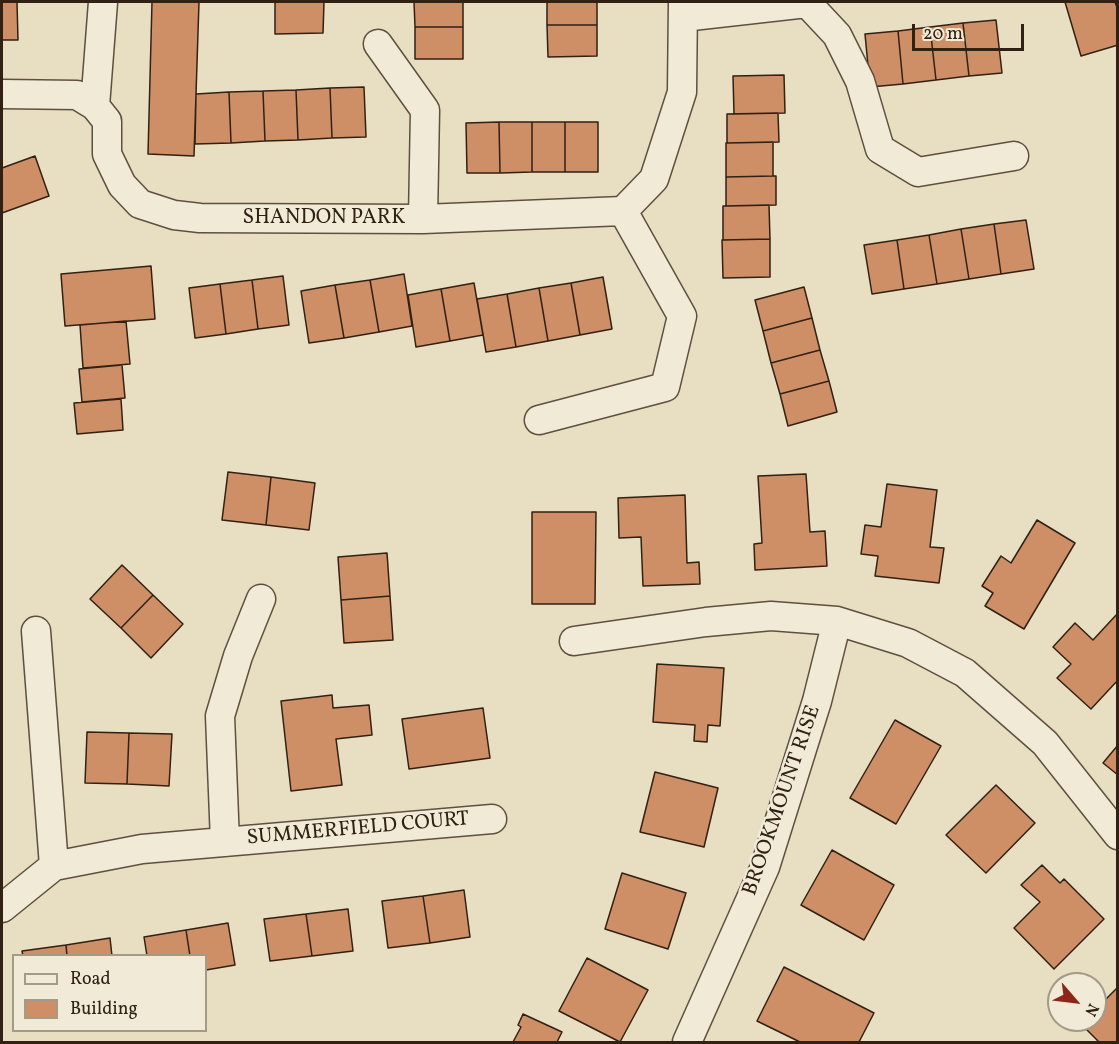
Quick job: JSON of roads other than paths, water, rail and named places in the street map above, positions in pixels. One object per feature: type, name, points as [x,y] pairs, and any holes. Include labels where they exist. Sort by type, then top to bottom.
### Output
[{"type":"street","name":"SHANDON PARK","points":[[103,2],[95,106],[107,121],[106,154],[122,185],[141,204],[174,215],[200,218],[423,219],[623,211]]},
{"type":"street","points":[[539,420],[665,387],[682,316],[623,211],[654,179],[682,92],[683,9],[807,3],[837,35],[860,81],[880,149],[918,172],[1014,156]]},
{"type":"street","points":[[378,44],[425,110],[423,219]]},
{"type":"street","points":[[2,94],[77,95],[95,106]]},
{"type":"street","name":"SUMMERFIELD COURT","points":[[225,842],[220,716],[238,656],[261,599]]},
{"type":"street","points":[[574,641],[706,622],[771,616],[837,621],[908,644],[965,673],[1045,743],[1118,835]]},
{"type":"street","name":"BROOKMOUNT RISE","points":[[687,1042],[765,867],[817,701],[837,621]]},
{"type":"street","points":[[36,631],[54,866]]},
{"type":"street","name":"SUMMERFIELD COURT","points":[[2,908],[54,866],[142,849],[492,819]]}]
